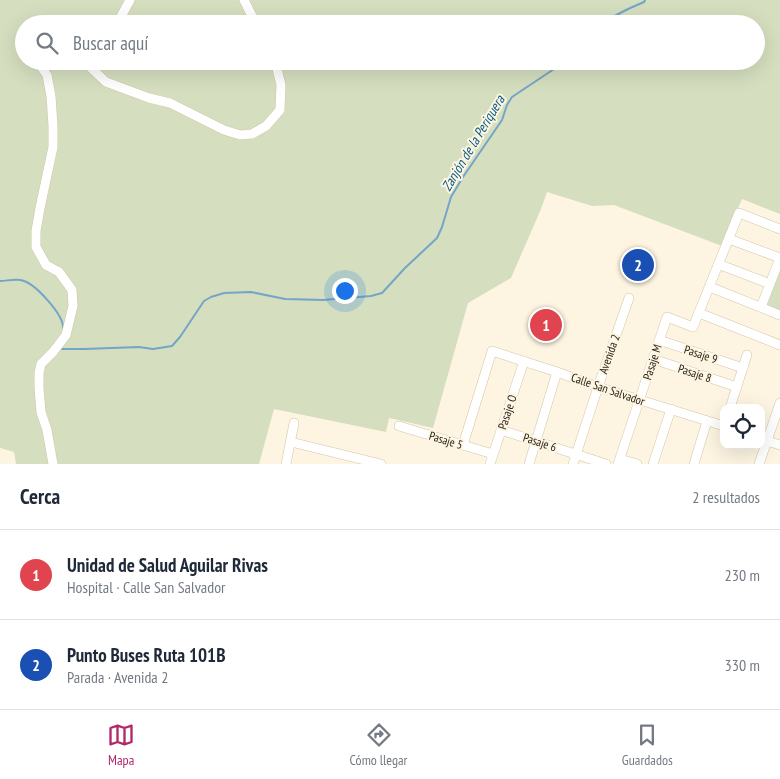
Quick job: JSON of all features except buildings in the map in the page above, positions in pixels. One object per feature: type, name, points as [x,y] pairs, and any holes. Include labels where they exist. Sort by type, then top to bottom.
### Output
[{"type":"street","points":[[122,15],[130,0]]},
{"type":"street","points":[[244,0],[252,15]]},
{"type":"street","points":[[44,70],[47,74],[51,96],[53,147],[36,231],[36,247],[46,265],[59,272],[72,290],[73,306],[66,335],[53,352],[40,364],[39,388],[42,412],[53,464]]},
{"type":"street","points":[[93,70],[106,82],[149,98],[170,103],[224,130],[240,135],[252,134],[266,126],[280,110],[281,85],[277,70]]},
{"type":"street","points":[[780,229],[739,213],[699,312],[780,345]]},
{"type":"street","points":[[728,239],[780,258],[761,307]]},
{"type":"street","points":[[718,264],[770,284]]},
{"type":"street","points":[[710,287],[780,315]]},
{"type":"street","name":"Avenida 2","points":[[573,464],[629,300]]},
{"type":"street","name":"Pasaje M","points":[[619,461],[667,317],[693,327],[699,312]]},
{"type":"street","name":"Pasaje 9","points":[[659,340],[743,368]]},
{"type":"street","name":"Calle San Salvador","points":[[462,445],[492,351],[598,387],[720,425]]},
{"type":"street","points":[[731,404],[748,355]]},
{"type":"street","name":"Pasaje 8","points":[[652,359],[737,387]]},
{"type":"street","name":"Pasaje O","points":[[490,464],[524,361]]},
{"type":"street","points":[[528,464],[557,372]]},
{"type":"street","points":[[765,437],[780,403]]},
{"type":"street","points":[[653,464],[671,409]]},
{"type":"street","points":[[694,464],[707,421]]},
{"type":"street","points":[[286,464],[294,423]]},
{"type":"street","name":"Pasaje 5","points":[[399,426],[493,454]]},
{"type":"street","name":"Pasaje 6","points":[[501,430],[606,464]]},
{"type":"street","points":[[765,439],[780,445]]},
{"type":"street","points":[[291,442],[381,464]]},
{"type":"street","points":[[759,464],[762,449]]},
{"type":"street","points":[[619,461],[637,464]]},
{"type":"green space","points":[[0,0],[780,0],[780,214],[742,199],[722,246],[614,205],[592,206],[547,192],[511,278],[468,303],[433,428],[389,418],[386,432],[274,409],[259,464],[16,464],[14,452],[0,448]]},
{"type":"green space","points":[[780,261],[780,314],[763,307]]},
{"type":"waterway","name":"Zanjón de la Periquera","points":[[616,15],[645,0]]},
{"type":"waterway","name":"Zanjón de la Periquera","points":[[61,347],[62,349],[139,347],[153,349],[172,346],[204,301],[224,293],[251,292],[285,299],[323,300],[371,296],[382,293],[437,238],[451,197],[502,120],[512,97],[552,70]]},
{"type":"waterway","name":"Zanjón de la Periquera","points":[[0,281],[21,280],[35,288],[54,308],[62,322],[63,328]]},
{"type":"place","name":"Punto Buses Ruta 101B","points":[[638,265]]},
{"type":"place","name":"Unidad de Salud Aguilar Rivas","points":[[546,325]]}]
